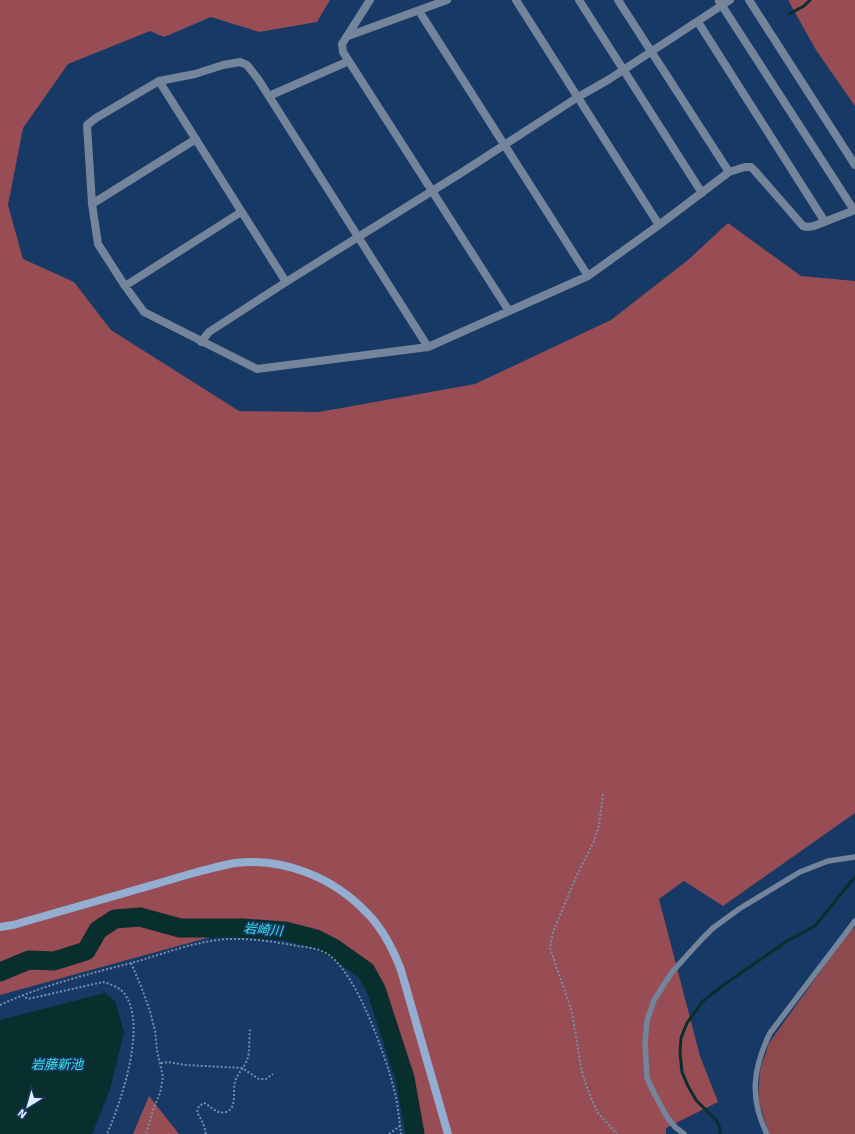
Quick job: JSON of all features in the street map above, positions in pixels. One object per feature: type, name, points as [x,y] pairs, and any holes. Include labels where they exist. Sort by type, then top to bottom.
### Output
[{"type":"street","points":[[370,0],[342,44],[343,52],[509,311]]},
{"type":"street","points":[[348,36],[447,0]]},
{"type":"street","points":[[516,0],[659,225]]},
{"type":"street","points":[[579,0],[624,68],[702,193]]},
{"type":"street","points":[[618,0],[729,172]]},
{"type":"street","points":[[201,342],[209,332],[286,282],[461,173],[578,97],[602,84],[624,68],[698,22],[720,2],[730,0]]},
{"type":"street","points":[[749,0],[855,165]]},
{"type":"street","points":[[428,347],[269,96],[247,65],[240,62],[223,65],[194,74],[159,81],[96,118],[87,125],[92,204],[98,244],[144,312],[257,369],[428,347],[588,276],[729,172],[751,167],[803,226],[814,226],[854,210],[720,2]]},
{"type":"street","points":[[419,11],[588,276]]},
{"type":"street","points":[[698,22],[825,222]]},
{"type":"street","points":[[269,96],[349,61]]},
{"type":"street","points":[[159,81],[208,156],[286,282]]},
{"type":"street","points":[[92,204],[196,139]]},
{"type":"street","points":[[125,286],[242,212]]},
{"type":"street","points":[[0,927],[13,925],[170,880],[236,863],[277,864],[298,869],[322,879],[344,893],[367,913],[393,950],[401,970],[448,1134]]},
{"type":"lane","points":[[684,1134],[675,1127],[667,1117],[647,1078],[645,1042],[647,1021],[654,1000],[672,972],[701,940],[713,928],[739,909],[800,872],[828,861],[855,857]]},
{"type":"lane","points":[[767,1134],[756,1105],[755,1092],[756,1067],[762,1050],[770,1033],[855,921]]},
{"type":"path","points":[[604,794],[599,825],[594,841],[576,876],[553,932],[550,948],[572,1012],[580,1061],[591,1098],[598,1113],[617,1134]]},
{"type":"path","points":[[0,1005],[22,995],[86,974],[211,941],[245,939],[274,941],[302,946],[328,954],[344,970],[370,1020],[395,1091],[401,1134]]},
{"type":"path","points":[[131,962],[150,1011],[163,1077],[160,1093],[146,1134]]},
{"type":"path","points":[[22,995],[28,999],[103,982],[112,985],[124,993],[131,1008],[132,1015],[134,1031],[132,1054],[115,1115],[107,1134]]},
{"type":"path","points":[[206,1134],[203,1123],[197,1112],[199,1106],[204,1103],[221,1113],[227,1112],[232,1107],[234,1084],[247,1060],[250,1029]]},
{"type":"path","points":[[160,1063],[168,1062],[186,1066],[242,1068],[252,1076],[260,1079],[266,1079],[273,1074]]},
{"type":"path","points":[[389,1134],[400,1126]]},
{"type":"shaded area","points":[[0,0],[330,0],[317,22],[259,32],[211,17],[164,37],[150,31],[68,64],[23,128],[8,205],[23,259],[74,282],[111,330],[239,411],[319,412],[475,384],[611,320],[688,260],[728,223],[801,276],[855,281],[855,813],[723,906],[684,881],[659,899],[700,1056],[718,1102],[666,1128],[666,1134],[408,1134],[397,1067],[373,999],[348,954],[327,938],[261,923],[0,995]]},
{"type":"shaded area","points":[[788,0],[855,0],[855,106],[816,50]]},
{"type":"shaded area","points":[[855,927],[855,1134],[769,1134],[758,1099],[760,1070],[769,1043],[848,933]]},
{"type":"shaded area","points":[[149,1096],[179,1134],[133,1134]]},
{"type":"water","name":"岩藤新池","points":[[105,993],[115,1001],[124,1032],[110,1089],[92,1134],[0,1134],[0,1020]]},
{"type":"waterway","points":[[789,14],[804,6],[810,0]]},
{"type":"waterway","points":[[720,1134],[717,1121],[696,1100],[682,1072],[680,1053],[681,1038],[687,1023],[703,1001],[725,984],[787,941],[815,926],[855,877]]},
{"type":"waterway","name":"岩崎川","points":[[0,972],[29,960],[54,961],[86,951],[98,930],[115,919],[140,917],[180,928],[243,928],[285,931],[316,939],[335,949],[366,971],[376,989],[405,1078],[415,1134]]}]
